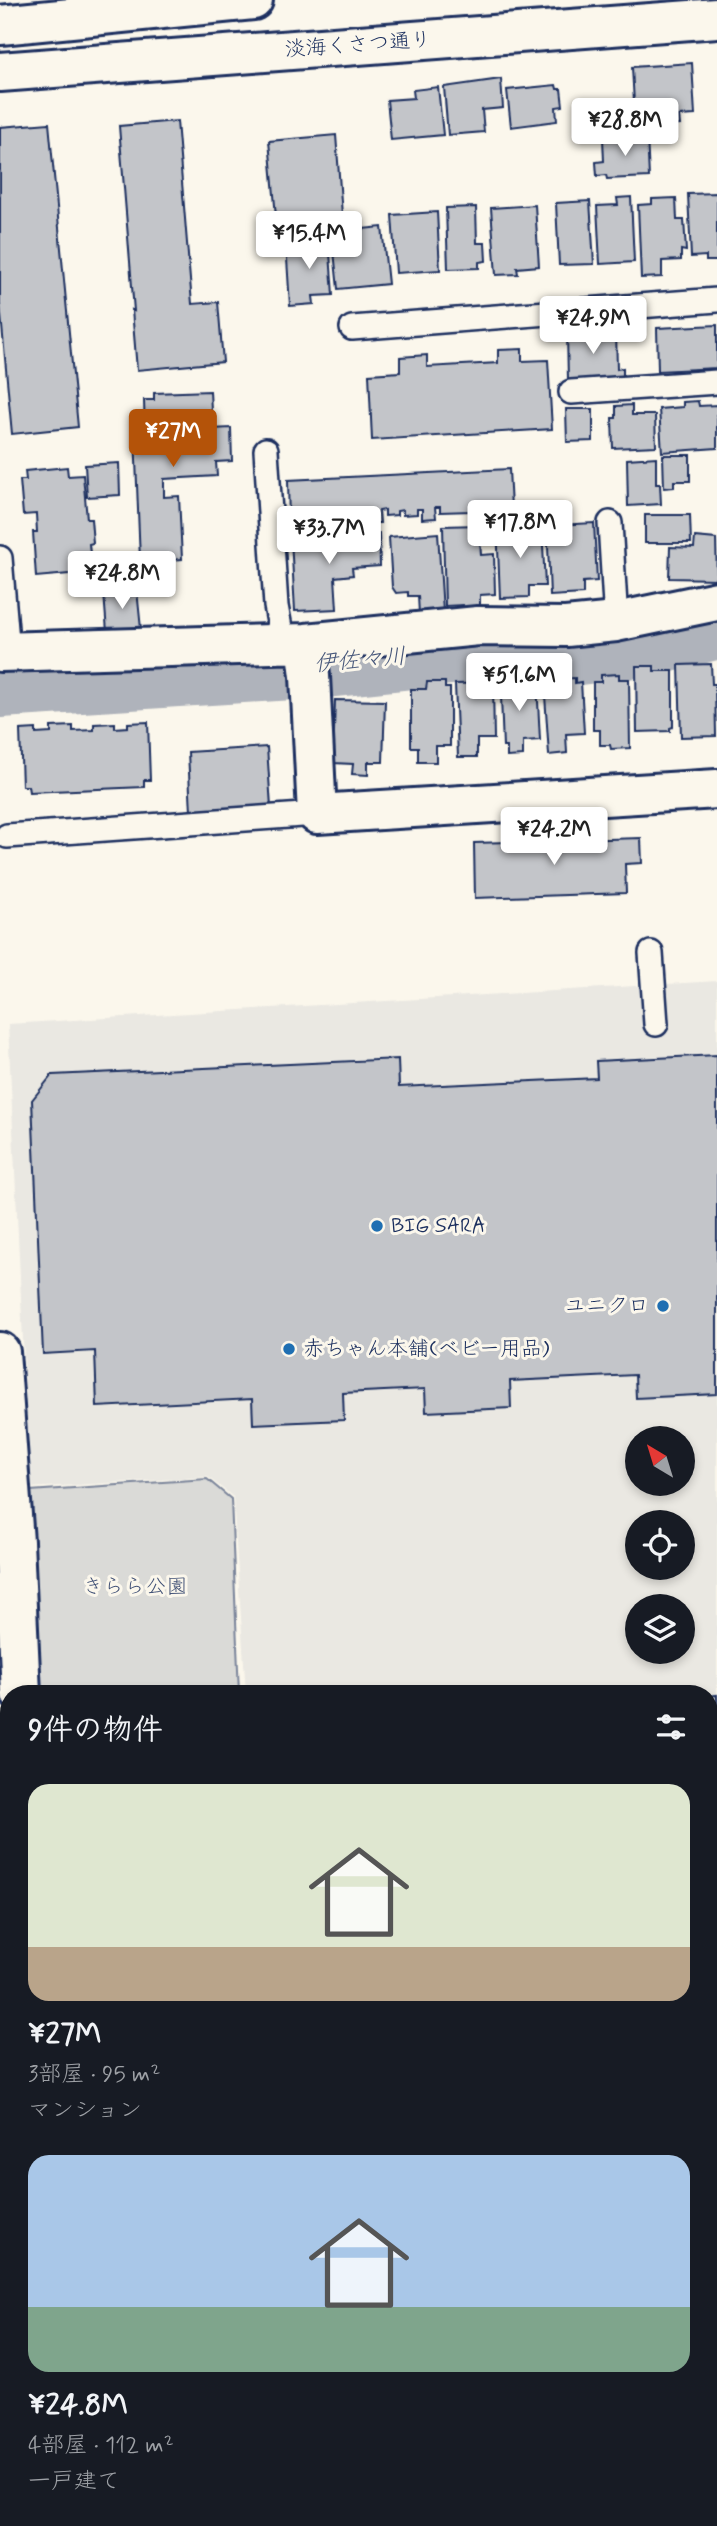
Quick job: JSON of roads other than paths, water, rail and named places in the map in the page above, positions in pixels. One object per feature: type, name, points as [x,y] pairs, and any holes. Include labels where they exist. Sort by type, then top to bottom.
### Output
[{"type":"street","points":[[0,25],[74,9],[253,0]]},
{"type":"street","name":"淡海くさつ通り","points":[[0,72],[717,18]]},
{"type":"street","points":[[4,652],[300,654],[478,626],[566,627],[616,622],[717,601]]},
{"type":"street","points":[[300,654],[317,814],[717,789]]},
{"type":"street","points":[[0,1352],[14,1542],[21,1685]]},
{"type":"lane","points":[[352,328],[717,300]]},
{"type":"lane","points":[[571,392],[717,382]]},
{"type":"lane","points":[[266,450],[276,606],[300,654]]},
{"type":"lane","points":[[610,523],[616,622]]},
{"type":"lane","points":[[0,558],[4,652]]},
{"type":"lane","points":[[7,836],[317,814]]},
{"type":"lane","points":[[651,953],[656,1024]]},
{"type":"waterway","name":"伊佐々川","points":[[0,685],[325,665],[500,647],[571,653],[657,642],[717,626]]},
{"type":"place","name":"BIG SARA","points":[[377,1226]]},
{"type":"place","name":"ユニクロ","points":[[663,1306]]},
{"type":"place","name":"赤ちゃん本舗(ベビー用品)","points":[[289,1349]]},
{"type":"park label","name":"きらら公園","points":[[135,1587]]}]
